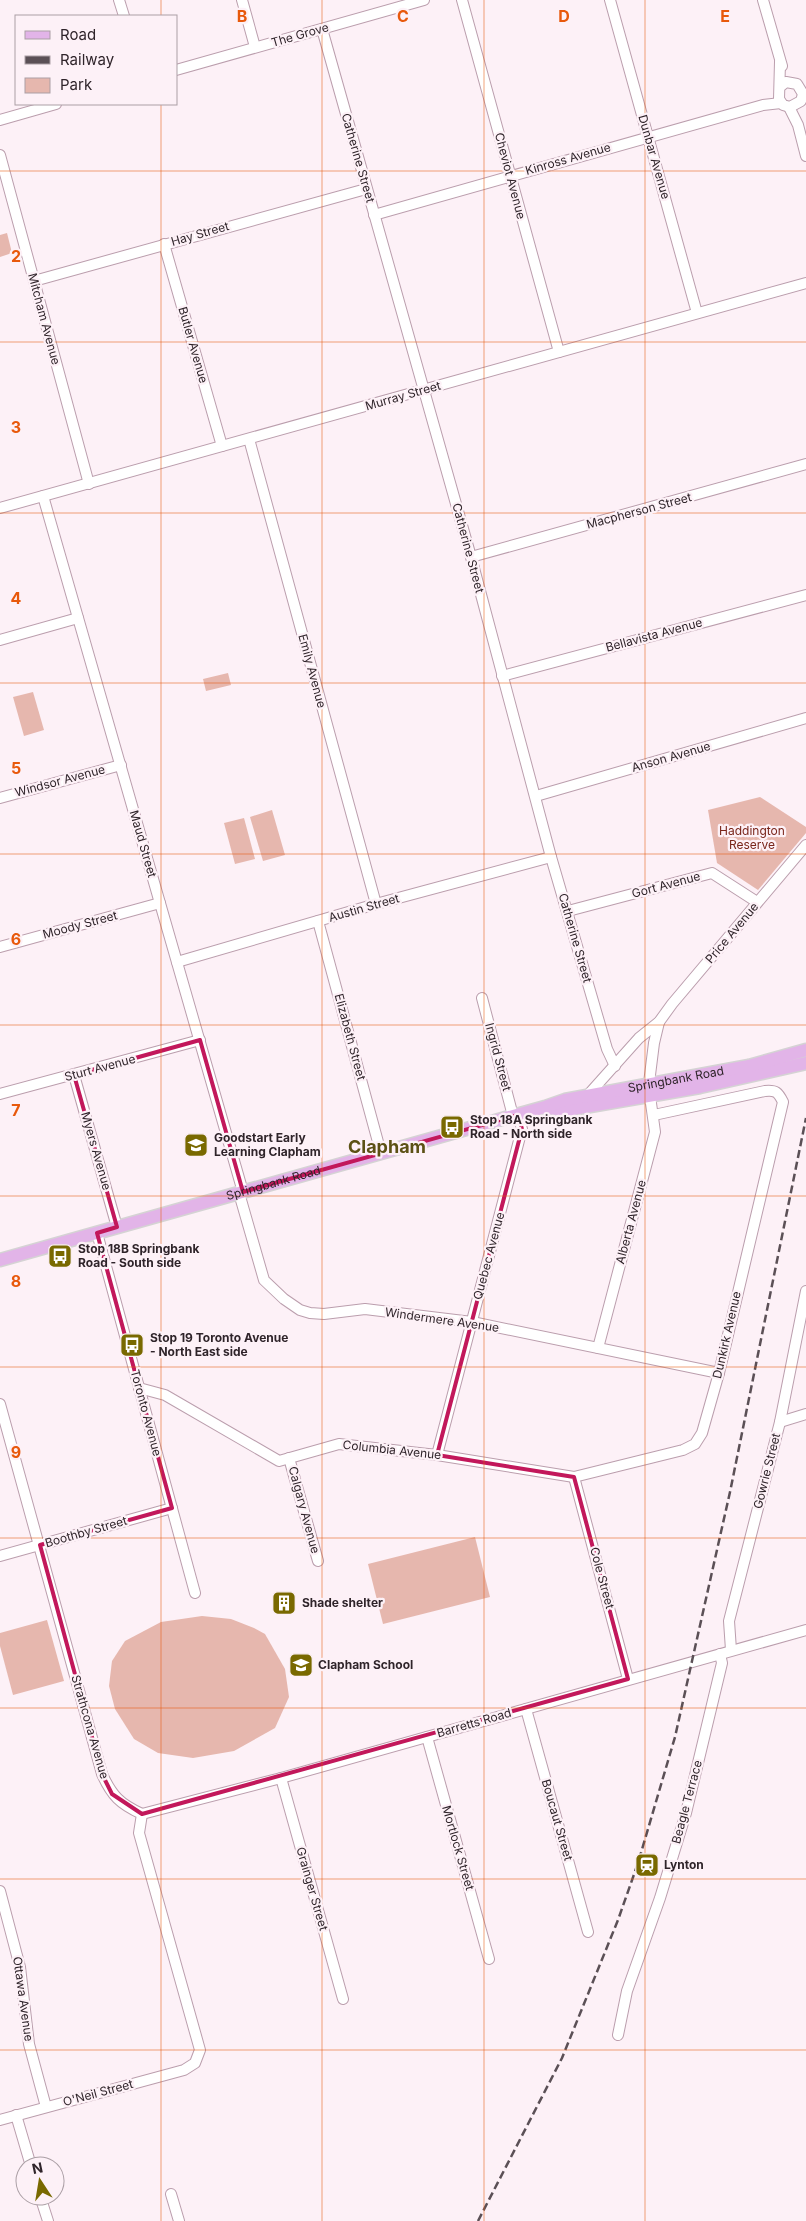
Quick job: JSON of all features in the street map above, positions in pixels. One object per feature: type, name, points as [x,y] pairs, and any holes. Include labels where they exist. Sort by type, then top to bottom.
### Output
[{"type":"main road","name":"Springbank Road","points":[[545,1107],[567,1110],[720,1072],[801,1058]]},
{"type":"main road","name":"Springbank Road","points":[[0,1260],[588,1095],[650,1090]]},
{"type":"street","points":[[120,0],[124,15]]},
{"type":"street","points":[[242,0],[255,47]]},
{"type":"street","name":"The Grove","points":[[178,69],[322,29],[389,5],[424,0]]},
{"type":"street","name":"Cheviot Avenue","points":[[462,0],[559,352]]},
{"type":"street","name":"Dunbar Avenue","points":[[610,0],[697,314]]},
{"type":"street","points":[[763,0],[806,156]]},
{"type":"street","name":"Catherine Street","points":[[322,29],[471,557],[551,858],[607,1049],[615,1066]]},
{"type":"street","points":[[780,62],[802,90],[791,98]]},
{"type":"street","name":"Kinross Avenue","points":[[374,215],[648,136],[791,98],[786,82],[799,84]]},
{"type":"street","points":[[0,120],[52,105]]},
{"type":"street","name":"Mitcham Avenue","points":[[0,155],[89,484]]},
{"type":"street","name":"Hay Street","points":[[34,281],[366,189]]},
{"type":"street","name":"Butler Avenue","points":[[164,244],[222,446]]},
{"type":"street","name":"Murray Street","points":[[0,508],[806,283]]},
{"type":"street","name":"Emily Avenue","points":[[249,439],[376,904]]},
{"type":"street","name":"Macpherson Street","points":[[471,557],[806,464]]},
{"type":"street","name":"Maud Street","points":[[43,496],[200,1040],[241,1193]]},
{"type":"street","name":"Bellavista Avenue","points":[[502,676],[806,595]]},
{"type":"street","points":[[0,640],[78,618]]},
{"type":"street","name":"Anson Avenue","points":[[536,796],[806,718]]},
{"type":"street","name":"Windsor Avenue","points":[[0,798],[120,765]]},
{"type":"street","name":"Price Avenue","points":[[588,1095],[639,1038],[659,1022],[806,845]]},
{"type":"street","name":"Austin Street","points":[[177,962],[376,904],[551,858]]},
{"type":"street","name":"Gort Avenue","points":[[568,911],[712,873],[757,902]]},
{"type":"street","name":"Moody Street","points":[[0,947],[160,903]]},
{"type":"street","name":"Elizabeth Street","points":[[318,921],[381,1153]]},
{"type":"street","name":"Ingrid Street","points":[[482,998],[516,1115]]},
{"type":"street","name":"Price Avenue","points":[[650,1090],[654,1043],[659,1022]]},
{"type":"street","name":"Sturt Avenue","points":[[0,1094],[200,1040]]},
{"type":"street","name":"Myers Avenue","points":[[74,1075],[117,1227]]},
{"type":"street","name":"Alberta Avenue","points":[[598,1348],[655,1132],[650,1090]]},
{"type":"street","name":"Dunkirk Avenue","points":[[574,1477],[683,1450],[694,1444],[702,1433],[719,1373],[783,1102],[779,1093],[774,1090],[765,1090],[654,1115]]},
{"type":"street","name":"Quebec Avenue","points":[[438,1454],[522,1130],[516,1115]]},
{"type":"street","name":"Windermere Avenue","points":[[241,1193],[264,1280],[272,1289],[300,1310],[324,1314],[365,1309],[472,1322],[719,1373]]},
{"type":"street","name":"Toronto Avenue","points":[[96,1233],[195,1593]]},
{"type":"street","name":"Gowrie Street","points":[[731,1650],[729,1621],[780,1422],[806,1291]]},
{"type":"street","name":"Columbia Avenue","points":[[139,1388],[165,1395],[279,1461],[339,1444],[438,1454],[574,1477]]},
{"type":"street","name":"Strathcona Avenue","points":[[1,1409],[102,1774],[112,1794],[128,1808],[142,1814]]},
{"type":"street","points":[[780,1422],[806,1414]]},
{"type":"street","name":"Calgary Avenue","points":[[289,1458],[318,1561]]},
{"type":"street","name":"Cole Street","points":[[574,1477],[628,1680]]},
{"type":"street","name":"Boothby Street","points":[[0,1556],[172,1508]]},
{"type":"street","name":"Barretts Road","points":[[142,1814],[281,1778],[806,1630]]},
{"type":"street","name":"Beagle Terrace","points":[[618,2035],[627,1991],[660,1898],[686,1813],[722,1663],[720,1654]]},
{"type":"street","name":"Boucaut Street","points":[[526,1708],[588,1932]]},
{"type":"street","name":"Mortlock Street","points":[[427,1737],[489,1959]]},
{"type":"street","name":"Grainger Street","points":[[281,1778],[343,1999]]},
{"type":"street","name":"O'Neil Street","points":[[0,2120],[184,2070],[195,2064],[200,2050],[140,1833],[142,1814]]},
{"type":"street","name":"Ottawa Avenue","points":[[0,1891],[20,1968],[29,2044],[46,2107]]},
{"type":"street","points":[[16,2115],[28,2156]]},
{"type":"street","points":[[171,2194],[178,2221]]},
{"type":"street","points":[[43,2206],[48,2221]]},
{"type":"highlighted area","points":[[200,1040],[243,1192],[518,1115],[522,1129],[437,1455],[574,1477],[628,1679],[142,1814],[112,1794],[102,1774],[40,1545],[172,1508],[97,1233],[117,1227],[74,1075]]},
{"type":"green space","points":[[7,233],[12,253],[0,257],[0,235]]},
{"type":"green space","points":[[228,673],[231,685],[206,691],[203,679]]},
{"type":"green space","points":[[33,692],[44,730],[24,736],[13,697]]},
{"type":"green space","name":"Haddington Reserve","points":[[760,797],[806,827],[806,833],[758,890],[717,863],[708,810]]},
{"type":"green space","points":[[272,810],[285,855],[263,861],[250,817]]},
{"type":"green space","points":[[244,818],[255,859],[235,864],[224,823]]},
{"type":"green space","points":[[475,1537],[490,1597],[383,1624],[368,1564]]},
{"type":"green space","points":[[202,1616],[231,1619],[265,1634],[285,1669],[289,1697],[275,1728],[234,1751],[193,1758],[158,1753],[134,1739],[115,1709],[109,1686],[112,1661],[125,1641],[161,1622]]},
{"type":"green space","points":[[47,1620],[64,1681],[13,1695],[0,1646],[0,1633]]},
{"type":"railway","points":[[478,2221],[562,2058],[618,1920],[638,1863],[675,1737],[730,1492],[806,1118]]},
{"type":"place","name":"Stop 18A Springbank Road - North side","points":[[452,1127]]},
{"type":"place","name":"Goodstart Early Learning Clapham","points":[[196,1145]]},
{"type":"place","name":"Stop 18B Springbank Road - South side","points":[[60,1256]]},
{"type":"place","name":"Stop 19 Toronto Avenue - North East side","points":[[132,1345]]},
{"type":"place","name":"Shade shelter","points":[[284,1603]]},
{"type":"place","name":"Clapham School","points":[[301,1665]]},
{"type":"place","name":"Lynton","points":[[647,1865]]},
{"type":"district","name":"Clapham","points":[[387,1147]]}]
